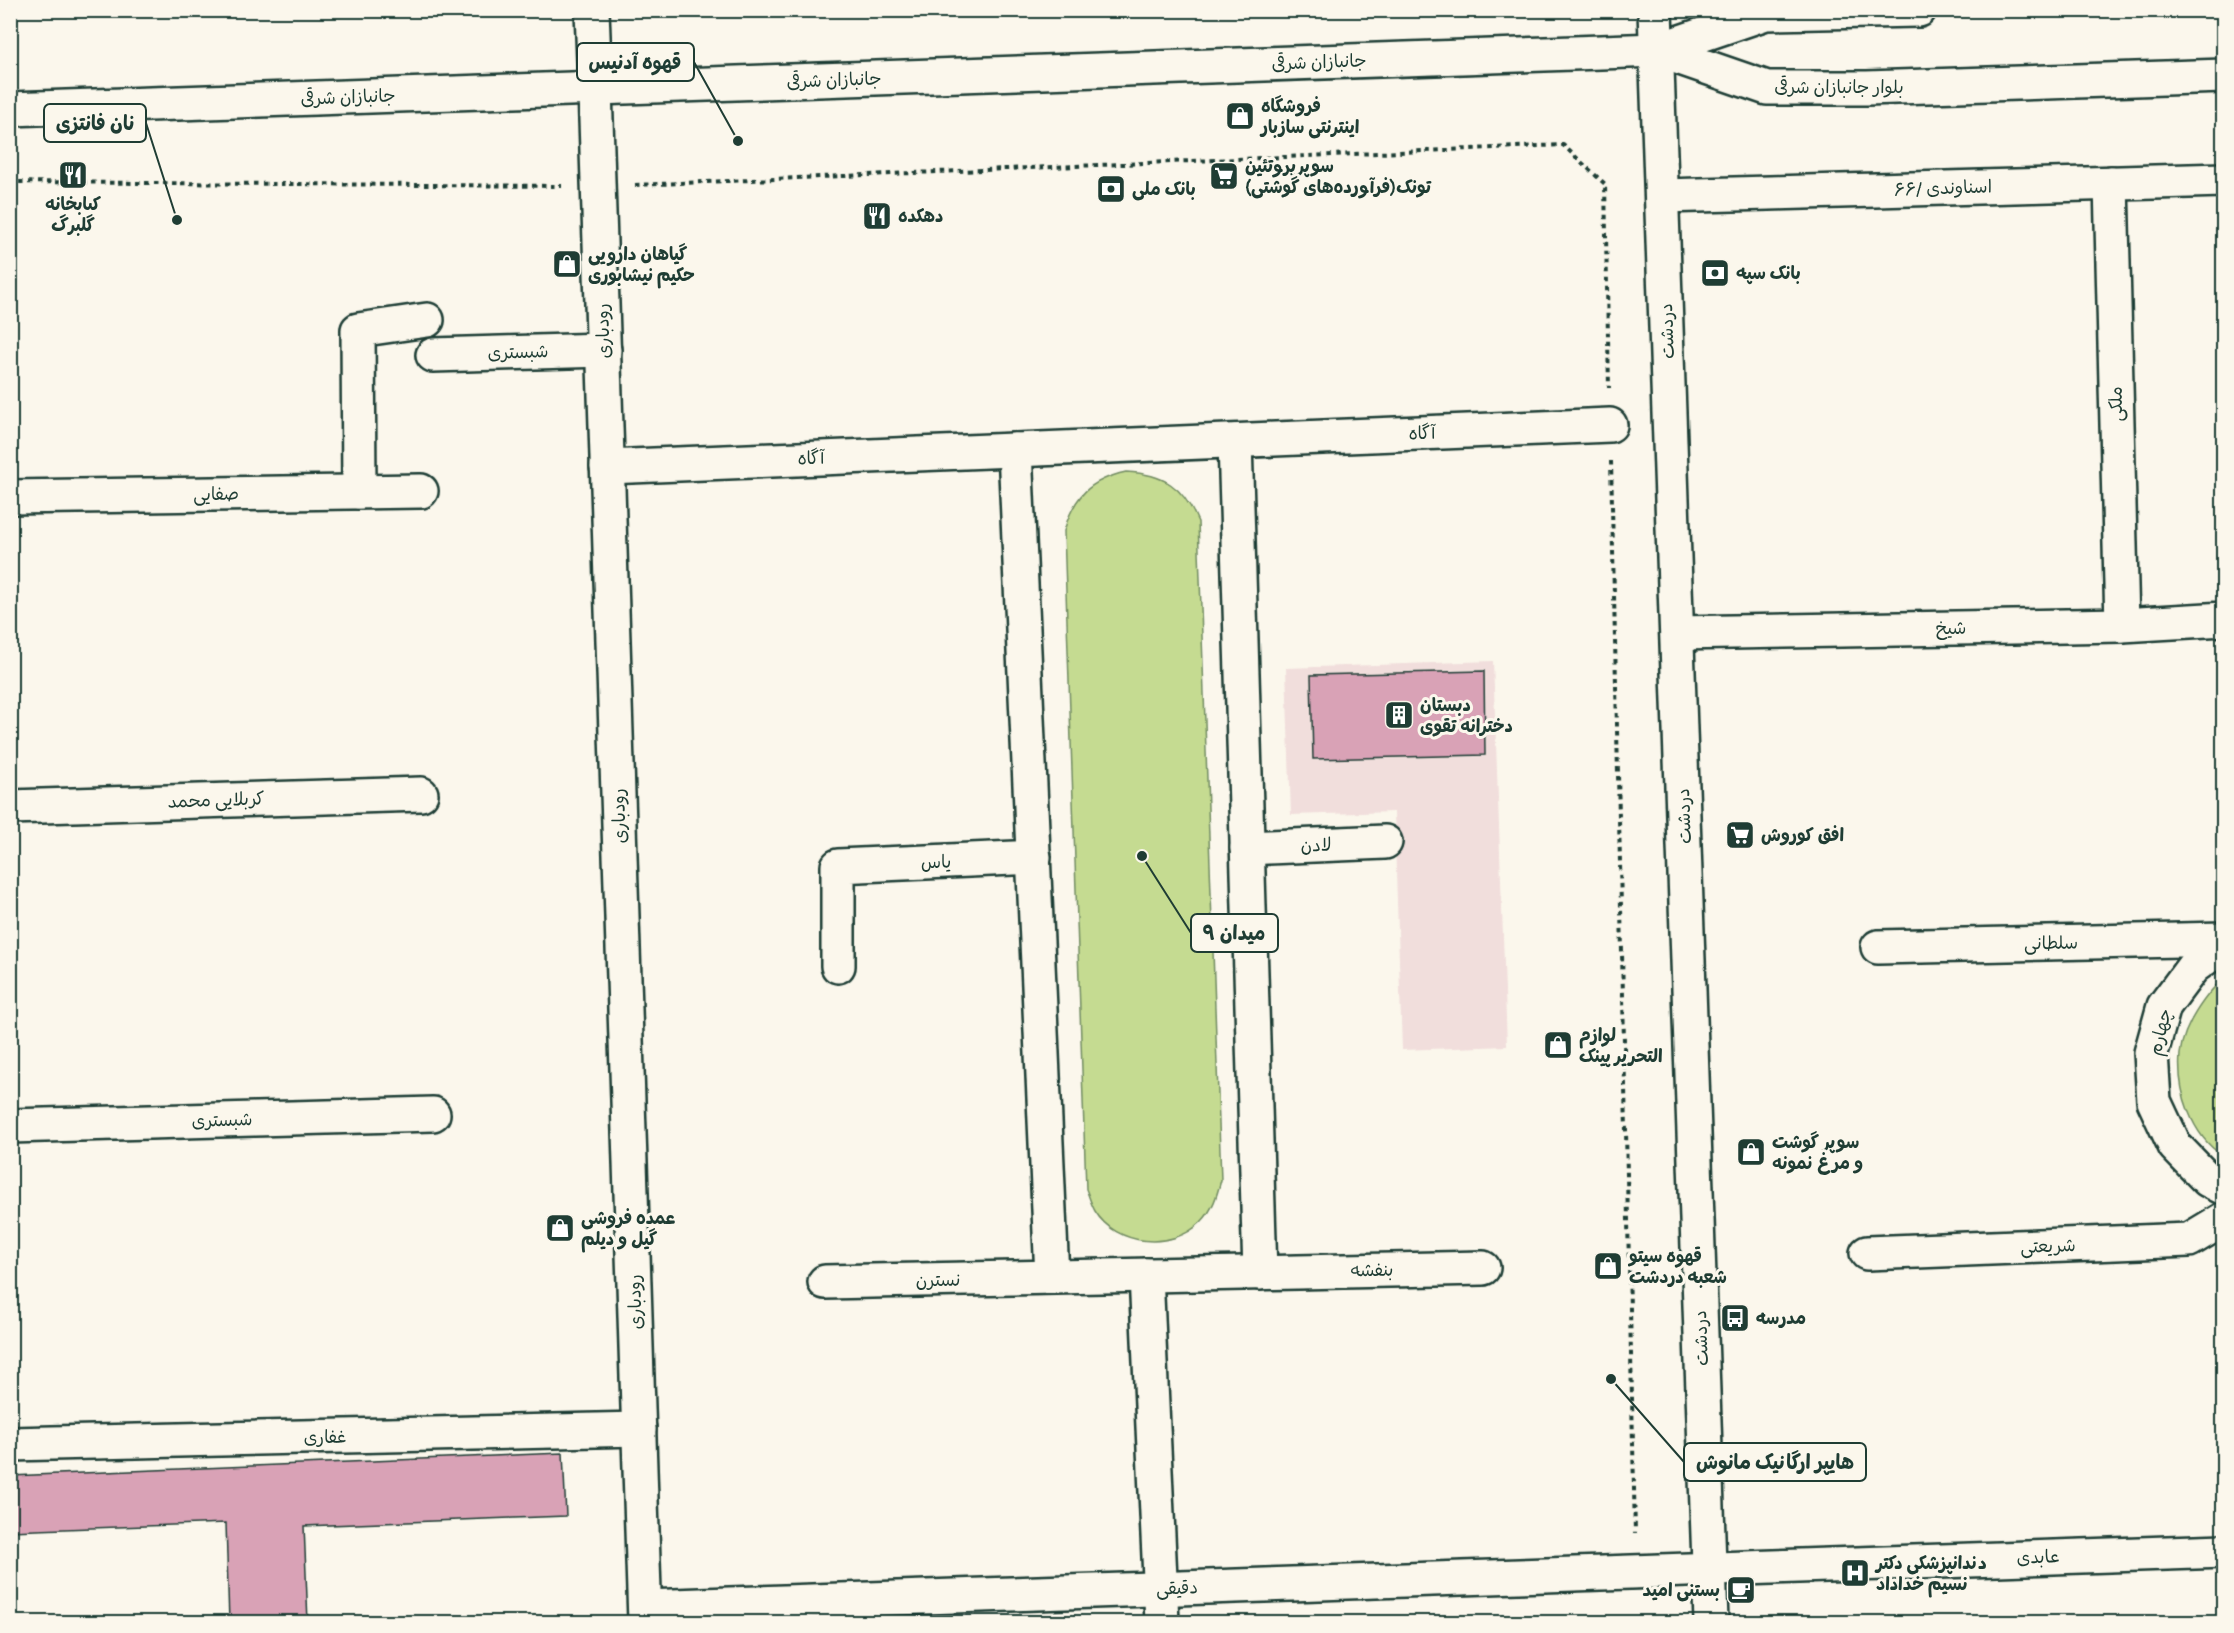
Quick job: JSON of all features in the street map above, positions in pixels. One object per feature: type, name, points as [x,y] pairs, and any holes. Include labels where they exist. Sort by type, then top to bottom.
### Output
[{"type":"street","name":"رودباری","points":[[592,10],[645,1615]]},
{"type":"street","name":"دردشت","points":[[1656,10],[1711,1623]]},
{"type":"street","points":[[1657,50],[1766,13],[1919,10]]},
{"type":"street","name":"جانبازان شرقی","points":[[10,108],[1657,50]]},
{"type":"street","name":"بلوار جانبازان شرقی","points":[[1657,50],[1767,88],[1867,88],[2223,76]]},
{"type":"street","name":"اسناوندی /۶۶","points":[[1663,196],[2223,180]]},
{"type":"street","name":"ملکی","points":[[2111,183],[2122,625]]},
{"type":"street","points":[[359,492],[358,330],[427,320]]},
{"type":"street","name":"شبستری","points":[[433,355],[604,350]]},
{"type":"street","name":"آگاه","points":[[607,466],[1610,425]]},
{"type":"street","points":[[1235,441],[1260,1273]]},
{"type":"street","points":[[1015,450],[1052,1277]]},
{"type":"street","name":"صفایی","points":[[10,497],[422,491]]},
{"type":"street","name":"شیخ","points":[[1678,633],[2122,625],[2223,619]]},
{"type":"street","name":"کربلایی محمد","points":[[10,807],[421,794]]},
{"type":"street","name":"لادن","points":[[1247,848],[1385,842]]},
{"type":"street","name":"یاس","points":[[838,966],[838,866],[1034,858]]},
{"type":"street","name":"سلطانی","points":[[1878,947],[2223,939]]},
{"type":"street","name":"چهارم","points":[[2223,945],[2193,967],[2164,1006],[2151,1053],[2154,1101],[2175,1146],[2208,1180],[2223,1188]]},
{"type":"street","name":"شبستری","points":[[10,1126],[433,1114]]},
{"type":"street","name":"شریعتی","points":[[1867,1253],[2189,1240],[2223,1219]]},
{"type":"street","name":"بنفشه","points":[[1146,1275],[1483,1268]]},
{"type":"street","points":[[1146,1275],[1162,1623]]},
{"type":"street","name":"نسترن","points":[[825,1282],[1146,1275]]},
{"type":"street","name":"غفاری","points":[[10,1444],[639,1429]]},
{"type":"street","name":"عابدی","points":[[1709,1568],[2223,1551]]},
{"type":"street","name":"دقیقی","points":[[645,1615],[1160,1588],[1709,1568]]},
{"type":"path","points":[[10,182],[599,187],[1563,145],[1605,184],[1635,1570]]},
{"type":"shaded area","points":[[1493,661],[1507,1046],[1402,1050],[1394,812],[1291,815],[1286,668]]},
{"type":"green space","points":[[1126,472],[1151,476],[1171,484],[1186,499],[1198,522],[1221,1180],[1212,1207],[1201,1222],[1189,1231],[1160,1240],[1130,1238],[1116,1232],[1104,1223],[1095,1211],[1086,1189],[1064,531],[1073,508],[1085,491],[1113,475]]},
{"type":"green space","points":[[2223,980],[2223,1156],[2202,1136],[2188,1111],[2181,1083],[2180,1054],[2183,1040],[2196,1012],[2215,986]]},
{"type":"building","name":"دبستان دخترانه تقوی","points":[[1484,671],[1485,755],[1313,759],[1311,675]]},
{"type":"building","points":[[563,1453],[566,1516],[304,1526],[308,1622],[229,1622],[226,1523],[10,1531],[10,1476]]},
{"type":"place","name":"فروشگاه اینترنتی سازبار","points":[[1240,116]]},
{"type":"place","name":"قهوه آدنیس","points":[[738,141]]},
{"type":"place","name":"کبابخانه گلبرگ","points":[[73,175]]},
{"type":"place","name":"سوپرپروتئین تونک(فرآورده‌های گوشتی)","points":[[1224,176]]},
{"type":"place","name":"بانک ملی","points":[[1111,189]]},
{"type":"place","name":"دهکده","points":[[877,216]]},
{"type":"place","name":"نان فانتزی","points":[[177,220]]},
{"type":"place","name":"گیاهان دارویی حکیم نیشابوری","points":[[567,264]]},
{"type":"place","name":"بانک سپه","points":[[1715,273]]},
{"type":"place","name":"دبستان دخترانه تقوی","points":[[1399,715]]},
{"type":"place","name":"افق کوروش","points":[[1740,835]]},
{"type":"place","name":"میدان ۹","points":[[1142,856]]},
{"type":"place","name":"لوازم التحریر پینک","points":[[1558,1045]]},
{"type":"place","name":"سوپر گوشت و مرغ نمونه","points":[[1751,1152]]},
{"type":"place","name":"عمده فروشی گیل و دیلم","points":[[560,1228]]},
{"type":"place","name":"قهوه سیتو شعبه دردشت","points":[[1608,1266]]},
{"type":"place","name":"مدرسه","points":[[1735,1318]]},
{"type":"place","name":"هایپر ارگانیک مانوش","points":[[1611,1379]]},
{"type":"place","name":"دندانپزشکی دکتر نسیم خداداد","points":[[1855,1573]]},
{"type":"place","name":"بستنی امید","points":[[1741,1590]]}]
